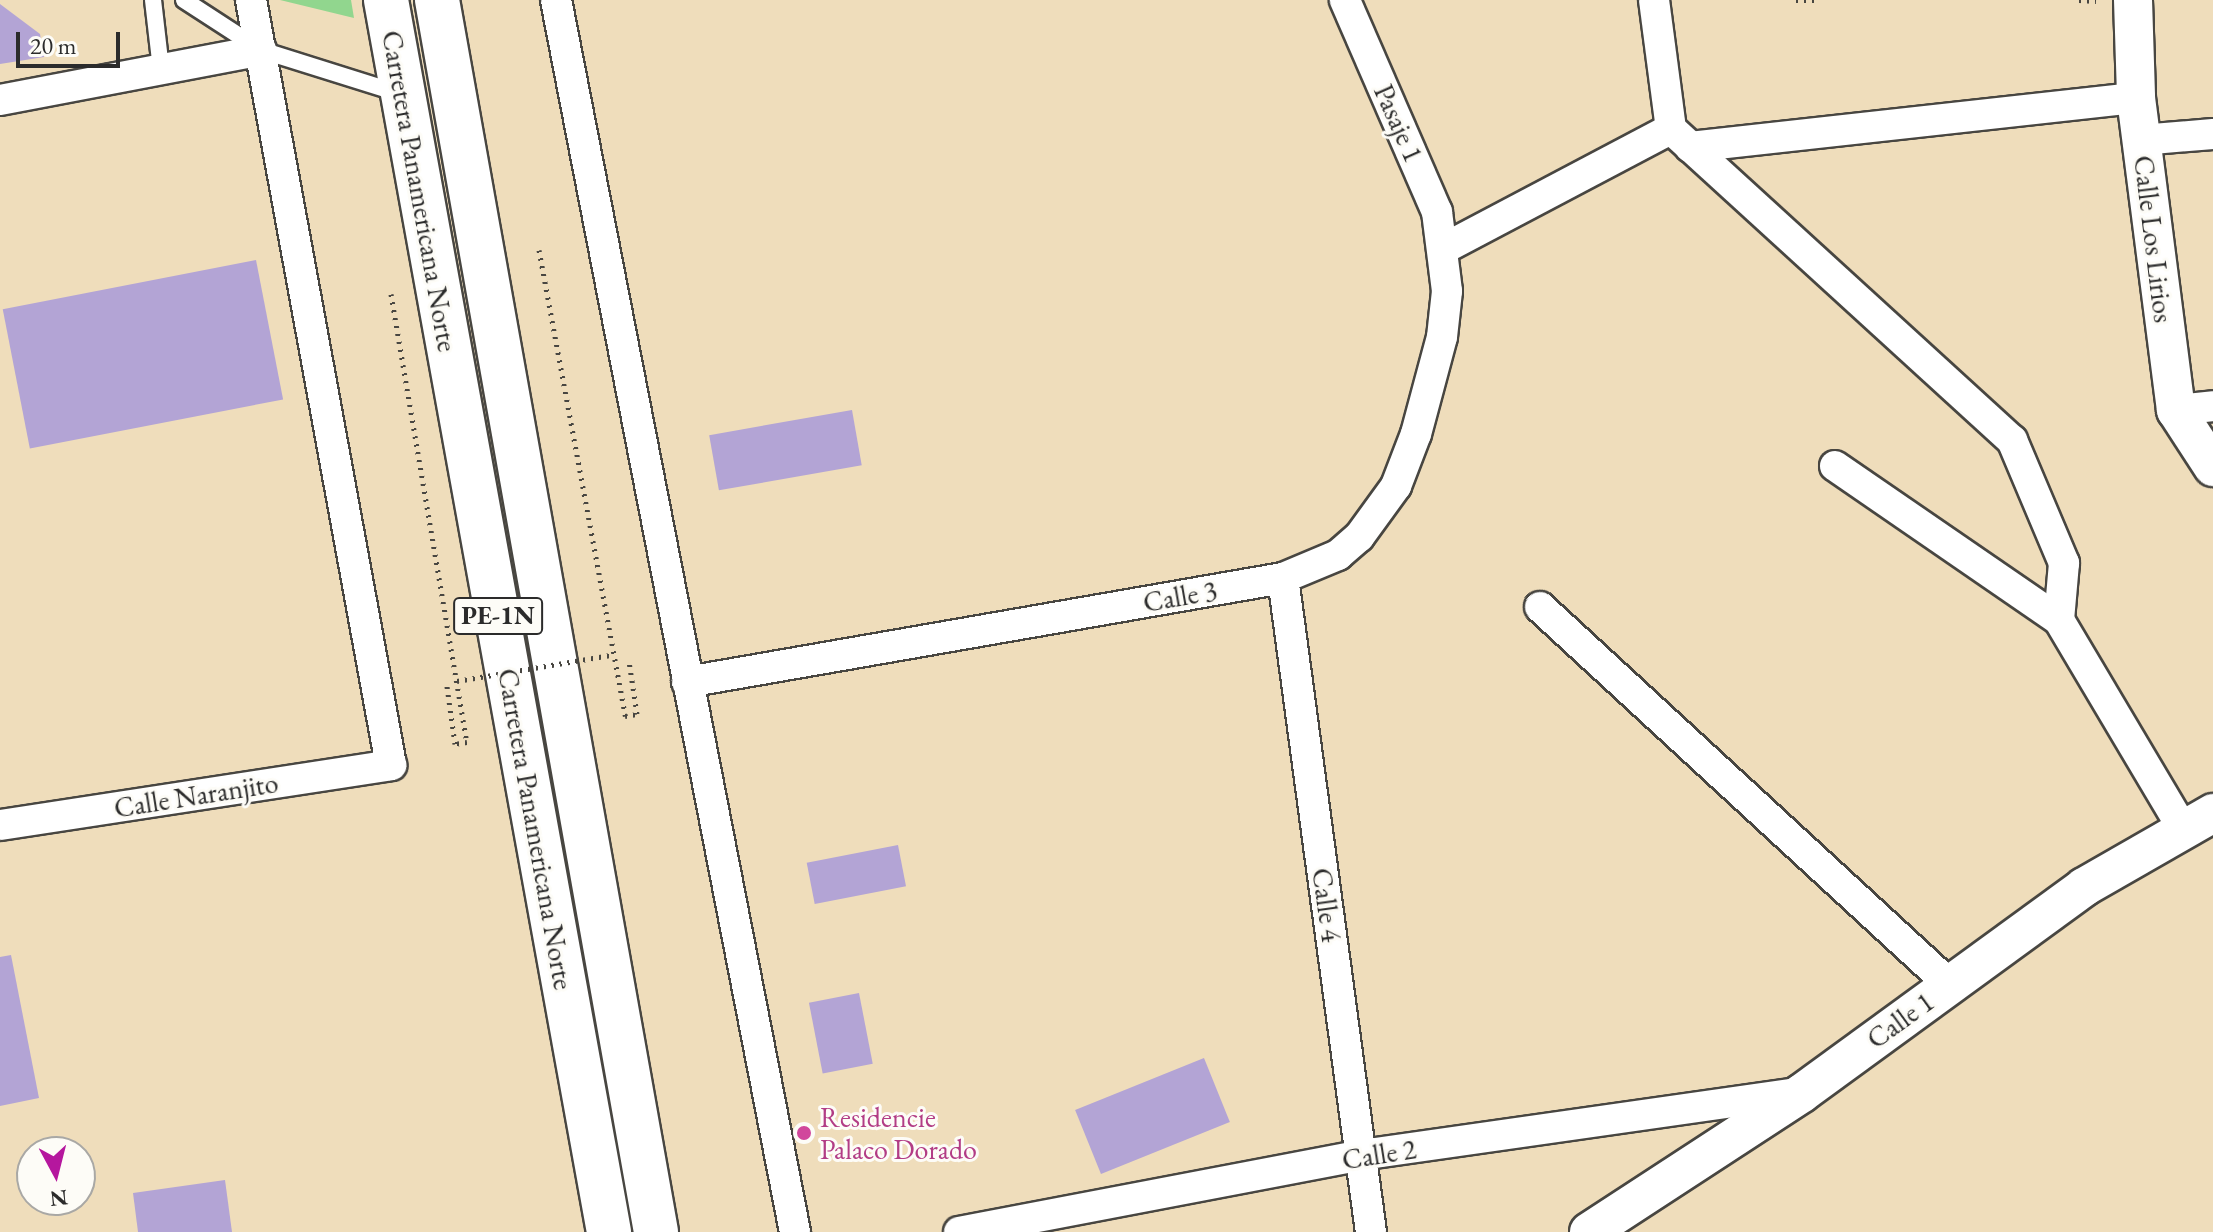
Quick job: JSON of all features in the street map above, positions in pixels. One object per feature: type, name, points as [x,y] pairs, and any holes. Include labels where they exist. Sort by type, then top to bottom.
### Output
[{"type":"highway","name":"Carretera Panamericana Norte","points":[[386,0],[609,1232]]},
{"type":"highway","name":"Carretera Panamericana Norte","points":[[437,0],[656,1232]]},
{"type":"street","points":[[0,100],[261,50],[251,0]]},
{"type":"street","points":[[556,0],[795,1232]]},
{"type":"street","name":"Pasaje 1","points":[[1345,0],[1419,165],[1445,248]]},
{"type":"street","points":[[1654,0],[1681,138],[2012,440],[2064,563],[2059,620]]},
{"type":"street","name":"Calle Los Lirios","points":[[2133,0],[2136,98],[2176,410],[2213,467]]},
{"type":"street","name":"Calle Naranjito","points":[[0,825],[391,765],[261,50]]},
{"type":"street","points":[[1445,248],[1681,138],[2136,98]]},
{"type":"street","points":[[2141,140],[2213,134]]},
{"type":"street","name":"Calle 3","points":[[687,682],[1283,578],[1338,555],[1376,519],[1396,486],[1416,434],[1442,337],[1445,248]]},
{"type":"street","points":[[2176,410],[2213,406]]},
{"type":"street","points":[[1835,466],[2059,620],[2198,821]]},
{"type":"street","name":"Calle 4","points":[[1283,578],[1371,1232]]},
{"type":"street","points":[[1540,607],[1949,984]]},
{"type":"street","name":"Calle 1","points":[[1589,1232],[1802,1093],[2084,887],[2198,821]]},
{"type":"street","name":"Calle 2","points":[[959,1232],[1361,1155],[1802,1093]]},
{"type":"lane","points":[[153,0],[161,69]]},
{"type":"lane","points":[[188,1],[261,50],[403,95]]},
{"type":"path","points":[[1796,0],[1817,0]]},
{"type":"path","points":[[539,250],[611,655],[625,716],[637,714],[629,661]]},
{"type":"path","points":[[391,294],[467,742],[455,744],[447,686]]},
{"type":"path","points":[[457,681],[611,655]]},
{"type":"green space","points":[[280,0],[351,0],[354,18]]},
{"type":"building","points":[[0,4],[40,34],[44,57],[0,64]]},
{"type":"building","points":[[256,260],[283,399],[30,449],[3,309]]},
{"type":"building","points":[[852,410],[862,465],[719,490],[709,435]]},
{"type":"building","points":[[898,845],[906,886],[815,904],[807,863]]},
{"type":"building","points":[[11,955],[39,1098],[0,1106],[0,957]]},
{"type":"building","points":[[859,993],[873,1064],[823,1073],[809,1003]]},
{"type":"building","points":[[1204,1058],[1230,1122],[1101,1174],[1075,1110]]},
{"type":"building","points":[[225,1180],[232,1232],[138,1232],[133,1193]]},
{"type":"place","name":"Residencie Palaco Dorado","points":[[804,1133]]}]
